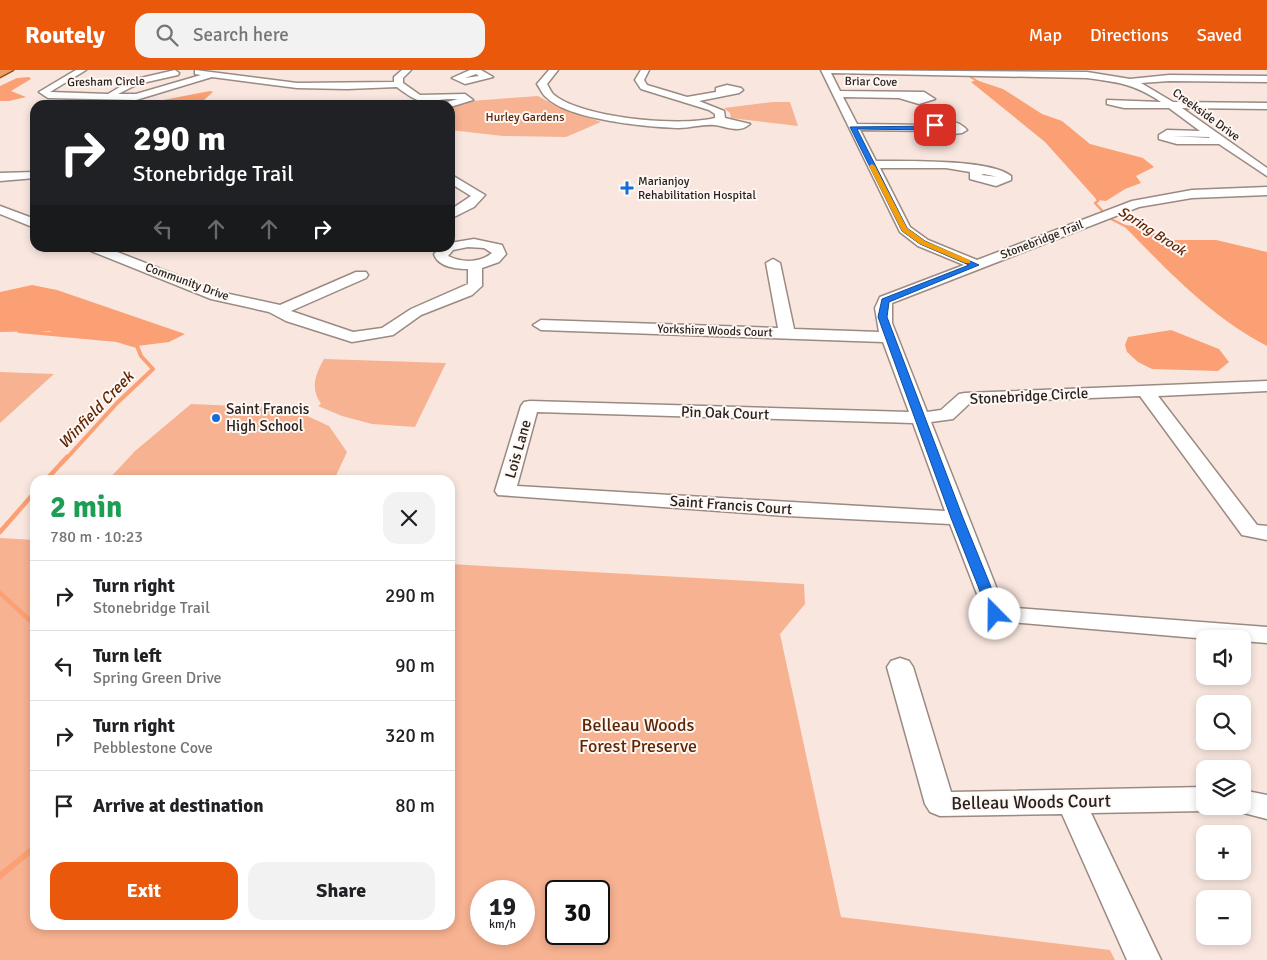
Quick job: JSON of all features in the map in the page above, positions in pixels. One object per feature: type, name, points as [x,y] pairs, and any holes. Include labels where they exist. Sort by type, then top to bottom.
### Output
[{"type":"main road","points":[[0,74],[8,70]]},
{"type":"street","name":"Gresham Circle","points":[[82,70],[44,92],[48,95],[144,95],[166,86],[211,75]]},
{"type":"street","points":[[107,96],[135,82],[187,70],[236,80],[288,86],[351,87],[399,84],[417,97],[433,100]]},
{"type":"street","points":[[399,84],[398,77],[407,70]]},
{"type":"street","points":[[554,70],[543,82],[544,91],[555,100],[614,119],[644,124],[690,125],[717,121],[721,117],[717,110],[651,90],[641,84],[639,80],[645,70]]},
{"type":"street","points":[[824,70],[904,229],[923,243],[976,265]]},
{"type":"street","name":"Creekside Drive","points":[[830,70],[972,73],[1034,72],[1087,75],[1129,81],[1144,86],[1267,173]]},
{"type":"street","points":[[236,80],[262,73]]},
{"type":"street","points":[[1129,81],[1169,78],[1267,79]]},
{"type":"street","points":[[688,100],[721,92]]},
{"type":"street","name":"Briar Cove","points":[[836,94],[905,95]]},
{"type":"street","points":[[1110,102],[1124,105],[1267,106]]},
{"type":"street","points":[[853,127],[933,128]]},
{"type":"street","points":[[1211,134],[1167,133],[1163,137],[1177,141],[1221,142]]},
{"type":"street","points":[[871,164],[946,165],[991,172]]},
{"type":"street","points":[[0,177],[30,174]]},
{"type":"street","points":[[443,252],[441,254],[447,261],[474,264],[491,261],[500,254],[497,248],[477,242],[455,224],[479,195],[455,181]]},
{"type":"street","name":"Stonebridge Trail","points":[[1267,191],[1178,196],[1120,210],[885,300],[883,317],[957,518],[995,614],[1267,635]]},
{"type":"street","points":[[0,210],[30,222]]},
{"type":"street","points":[[455,246],[477,242]]},
{"type":"street","name":"Community Drive","points":[[106,252],[216,296],[279,311],[292,318],[352,337],[378,334],[397,327],[416,312],[467,292],[475,286],[476,272],[474,264]]},
{"type":"street","points":[[772,263],[787,334]]},
{"type":"street","points":[[279,311],[362,275]]},
{"type":"street","name":"Yorkshire Woods Court","points":[[541,325],[889,337]]},
{"type":"street","name":"Stonebridge Circle","points":[[920,418],[946,415],[965,398],[1267,386]]},
{"type":"street","points":[[1145,391],[1250,530],[1267,533]]},
{"type":"street","name":"Pin Oak Court","points":[[530,406],[920,418]]},
{"type":"street","name":"Lois Lane","points":[[505,491],[530,406]]},
{"type":"street","name":"Saint Francis Court","points":[[505,491],[717,503],[834,513],[957,518]]},
{"type":"street","name":"Belleau Woods Court","points":[[900,667],[940,804],[1196,799]]},
{"type":"street","points":[[1071,802],[1144,960]]},
{"type":"street","points":[[1251,804],[1267,807]]},
{"type":"green space","name":"Hurley Gardens","points":[[538,96],[554,105],[601,122],[566,137],[503,136],[455,131],[455,105],[472,101]]},
{"type":"green space","points":[[773,102],[790,102],[798,126],[731,118],[730,113],[724,108]]},
{"type":"green space","points":[[324,359],[446,363],[415,427],[372,424],[342,416],[318,406],[321,404],[316,392],[315,382]]},
{"type":"green space","points":[[0,372],[54,374],[0,423]]},
{"type":"green space","points":[[191,404],[290,408],[329,426],[347,452],[336,475],[113,475],[135,451]]},
{"type":"green space","name":"Belleau Woods Forest Preserve","points":[[0,538],[30,540],[30,930],[455,930],[455,564],[804,584],[805,604],[780,634],[841,917],[1110,950],[1115,960],[0,960]]},
{"type":"shaded area","points":[[29,77],[31,79],[11,91],[26,97],[0,101],[0,86],[17,78]]},
{"type":"shaded area","points":[[976,80],[1003,89],[1042,114],[1062,121],[1090,144],[1143,158],[1154,167],[1136,176],[1141,183],[1125,189],[1106,201],[1097,200],[1045,142],[971,82]]},
{"type":"shaded area","points":[[210,91],[213,92],[204,100],[163,100]]},
{"type":"shaded area","points":[[1123,225],[1133,226],[1174,240],[1216,240],[1267,252],[1267,346],[1227,321],[1190,292]]},
{"type":"shaded area","points":[[32,285],[57,290],[185,334],[169,342],[137,346],[117,340],[63,336],[49,331],[0,332],[0,292]]},
{"type":"shaded area","points":[[1171,330],[1219,349],[1229,362],[1218,371],[1152,369],[1138,362],[1127,352],[1125,345],[1128,337]]},
{"type":"waterway","name":"Spring Brook","points":[[960,70],[980,83]]},
{"type":"waterway","name":"Spring Brook","points":[[1096,195],[1098,201],[1095,203],[1109,218],[1127,227]]},
{"type":"waterway","name":"Winfield Creek","points":[[19,331],[117,340],[137,346],[141,356],[153,369],[117,403],[66,459]]},
{"type":"waterway","name":"Winfield Creek","points":[[51,475],[67,457]]},
{"type":"waterway","name":"Winfield Creek","points":[[0,532],[30,498]]},
{"type":"waterway","name":"Winfield Creek","points":[[0,593],[30,620]]},
{"type":"waterway","name":"Winfield Creek","points":[[0,876],[30,851]]},
{"type":"slow traffic","points":[[872,166],[904,229],[923,243],[967,262]]},
{"type":"place","name":"Marianjoy Rehabilitation Hospital","points":[[627,188]]},
{"type":"place","name":"Saint Francis High School","points":[[216,418]]},
{"type":"route","points":[[935,125],[933,128],[853,127],[904,229],[933,248],[976,265],[885,300],[882,308],[884,324],[995,614]]}]
